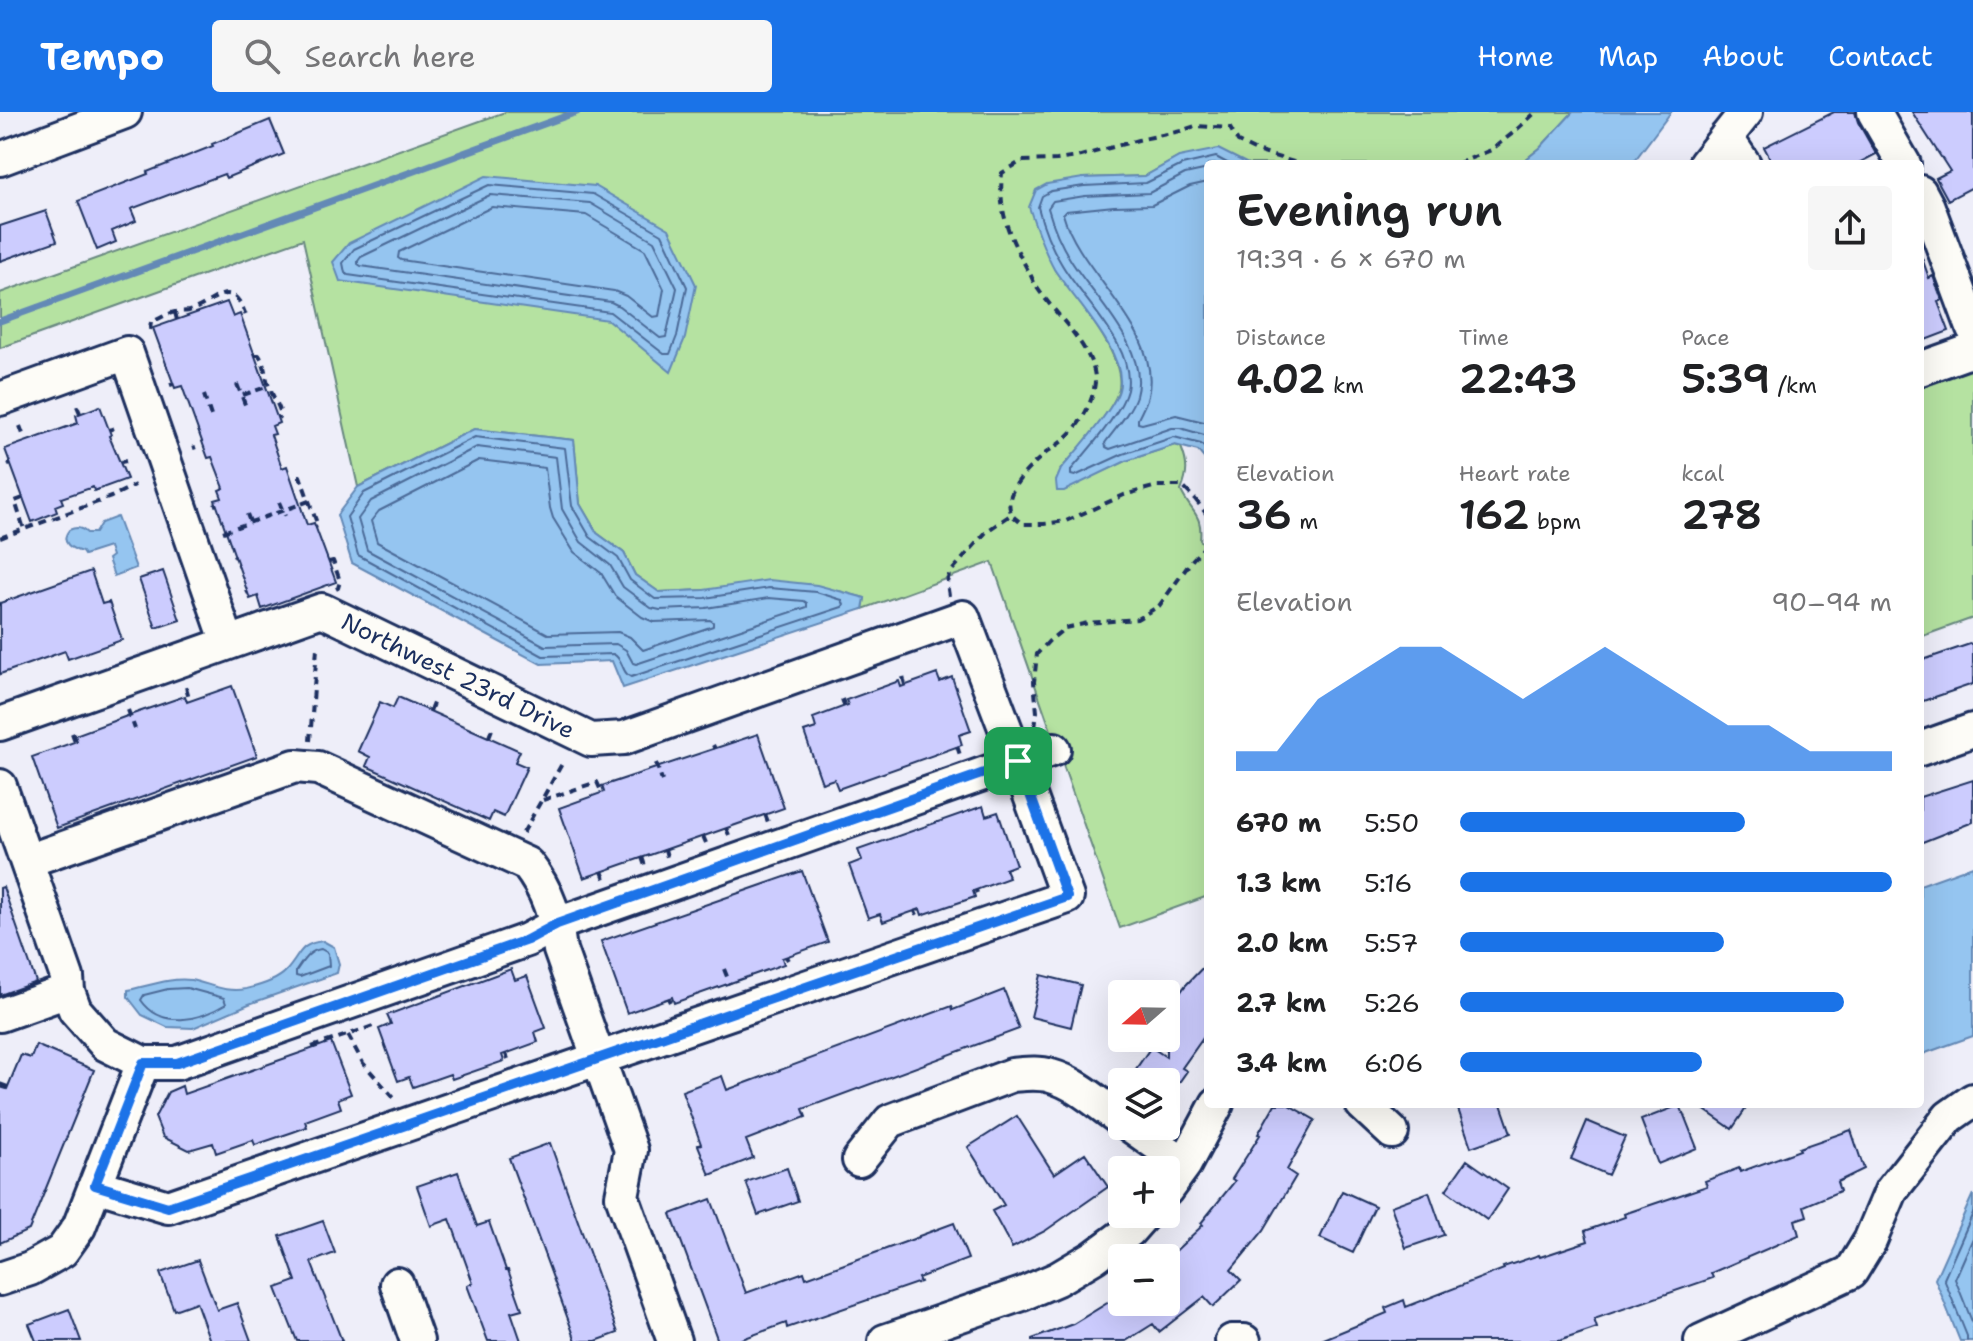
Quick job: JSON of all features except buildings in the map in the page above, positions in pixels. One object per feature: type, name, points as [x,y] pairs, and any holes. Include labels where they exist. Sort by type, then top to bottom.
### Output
[{"type":"street","points":[[0,159],[125,112]]},
{"type":"street","points":[[1874,112],[1902,160]]},
{"type":"street","points":[[1708,160],[1736,124]]},
{"type":"street","points":[[1736,124],[1743,160]]},
{"type":"street","points":[[1924,200],[1973,328]]},
{"type":"street","points":[[1924,368],[1973,350]]},
{"type":"street","points":[[0,399],[127,353],[228,643]]},
{"type":"street","name":"Northwest 23rd Drive","points":[[0,724],[322,610],[591,740],[624,738],[958,619]]},
{"type":"street","points":[[95,1185],[168,1207],[1067,897],[1018,761],[958,619]]},
{"type":"street","points":[[1924,748],[1973,730]]},
{"type":"street","points":[[0,786],[77,1014],[105,1044],[143,1063],[177,1063],[527,940],[557,924],[1018,761],[1044,738]]},
{"type":"street","points":[[27,861],[295,766],[318,768],[527,864],[542,883],[557,924],[560,950],[631,1150],[622,1196],[674,1341]]},
{"type":"street","points":[[0,1015],[68,991]]},
{"type":"street","points":[[0,1279],[30,1269],[62,1251],[79,1227],[143,1063]]},
{"type":"street","points":[[859,1160],[890,1121],[1012,1075],[1031,1073],[1052,1076],[1076,1087],[1108,1110]]},
{"type":"street","points":[[1701,1341],[1851,1272],[1870,1241],[1891,1191],[1949,1117],[1973,1100]]},
{"type":"street","points":[[1180,1170],[1215,1108]]},
{"type":"street","points":[[1366,1108],[1392,1132]]},
{"type":"street","points":[[1143,1140],[1157,1156]]},
{"type":"street","points":[[885,1341],[1057,1279],[1094,1257],[1132,1228]]},
{"type":"street","points":[[397,1284],[417,1341]]},
{"type":"street","points":[[1232,1341],[1244,1341]]},
{"type":"path","points":[[1467,160],[1491,150],[1536,112]]},
{"type":"path","points":[[1204,511],[1182,486],[1157,486],[1124,495],[1066,521],[1022,524],[1012,514],[1009,497],[1013,490],[1039,458],[1066,438],[1077,425],[1091,398],[1095,379],[1085,350],[1038,288],[1007,230],[1000,191],[1002,173],[1022,161],[1077,157],[1195,126],[1230,128],[1238,142],[1287,160]]},
{"type":"path","points":[[150,330],[151,322],[175,312],[192,310],[222,294],[234,296],[244,310],[246,316],[242,319]]},
{"type":"path","points":[[207,301],[210,308]]},
{"type":"path","points":[[175,312],[177,320]]},
{"type":"path","points":[[255,355],[263,360],[269,386],[280,409],[278,418]]},
{"type":"path","points":[[237,384],[246,407]]},
{"type":"path","points":[[243,395],[269,386]]},
{"type":"path","points":[[204,395],[212,419]]},
{"type":"path","points":[[77,406],[80,413]]},
{"type":"path","points":[[20,426],[23,434]]},
{"type":"path","points":[[298,476],[318,526],[315,527]]},
{"type":"path","points":[[0,538],[135,485]]},
{"type":"path","points":[[23,498],[15,501],[24,529]]},
{"type":"path","points":[[223,532],[251,525],[309,501]]},
{"type":"path","points":[[279,502],[284,513]]},
{"type":"path","points":[[247,514],[251,525]]},
{"type":"path","points":[[958,619],[947,583],[949,574],[987,531],[1012,514]]},
{"type":"path","points":[[1044,738],[1034,682],[1037,654],[1065,628],[1137,619],[1159,606],[1204,547]]},
{"type":"path","points":[[310,747],[317,648]]},
{"type":"path","points":[[903,677],[905,685]]},
{"type":"path","points":[[186,687],[190,701]]},
{"type":"path","points":[[842,699],[845,707]]},
{"type":"path","points":[[430,711],[434,701]]},
{"type":"path","points":[[128,710],[135,729]]},
{"type":"path","points":[[489,737],[492,729]]},
{"type":"path","points":[[72,733],[75,741]]},
{"type":"path","points":[[957,746],[960,755]]},
{"type":"path","points":[[520,839],[563,762]]},
{"type":"path","points":[[656,763],[662,781]]},
{"type":"path","points":[[542,800],[597,782],[602,793]]},
{"type":"path","points":[[765,814],[768,822]]},
{"type":"path","points":[[726,828],[729,835]]},
{"type":"path","points":[[703,836],[706,843]]},
{"type":"path","points":[[665,849],[667,857]]},
{"type":"path","points":[[642,857],[645,866]]},
{"type":"path","points":[[602,871],[605,879]]},
{"type":"path","points":[[724,969],[730,984]]},
{"type":"path","points":[[348,1035],[363,1063],[394,1098]]},
{"type":"path","points":[[0,1084],[8,1087]]},
{"type":"green space","points":[[505,112],[1573,112],[1525,160],[1209,160],[1179,157],[1145,176],[1083,178],[1054,269],[1106,342],[1119,374],[1119,388],[1103,418],[1061,469],[1098,474],[1175,445],[1181,447],[1186,469],[1181,491],[1198,518],[1200,540],[1204,544],[1204,897],[1120,928],[992,562],[863,609],[865,598],[839,591],[659,592],[635,575],[624,553],[597,533],[580,504],[574,440],[474,429],[358,487],[303,239],[0,348],[0,293]]},
{"type":"green space","points":[[1973,366],[1973,618],[1924,636],[1924,384]]},
{"type":"water","points":[[1573,112],[1671,112],[1635,160],[1525,160]]},
{"type":"water","points":[[1218,149],[1240,160],[1204,160],[1204,458],[1198,451],[1175,445],[1126,461],[1064,491],[1057,491],[1056,481],[1061,469],[1116,398],[1120,376],[1108,344],[1054,269],[1029,207],[1036,190],[1047,184],[1083,178],[1145,176],[1179,157]]},
{"type":"water","points":[[486,176],[595,186],[669,229],[696,285],[685,338],[671,372],[608,320],[340,281],[333,262],[349,243]]},
{"type":"water","points":[[474,429],[574,440],[580,504],[597,533],[624,553],[635,575],[659,592],[704,590],[769,580],[817,585],[865,598],[863,609],[623,688],[612,661],[541,664],[352,563],[337,515],[358,487]]},
{"type":"water","points":[[117,517],[136,568],[114,576],[108,559],[112,556],[109,547],[84,555],[68,545],[65,538],[74,528],[95,533],[101,523]]},
{"type":"water","points":[[1973,866],[1973,1036],[1924,1054],[1924,884]]},
{"type":"water","points":[[323,941],[334,947],[339,964],[337,973],[249,1004],[193,1028],[167,1027],[142,1015],[128,997],[128,990],[176,980],[191,980],[231,990],[246,989],[282,975],[304,948]]},
{"type":"water","points":[[1973,1194],[1973,1341],[1960,1341],[1935,1279]]},
{"type":"waterway","points":[[0,321],[577,112]]},
{"type":"route","points":[[1018,761],[1067,897],[168,1207],[95,1185],[143,1063],[177,1063],[527,940],[557,924],[1018,761]]}]
